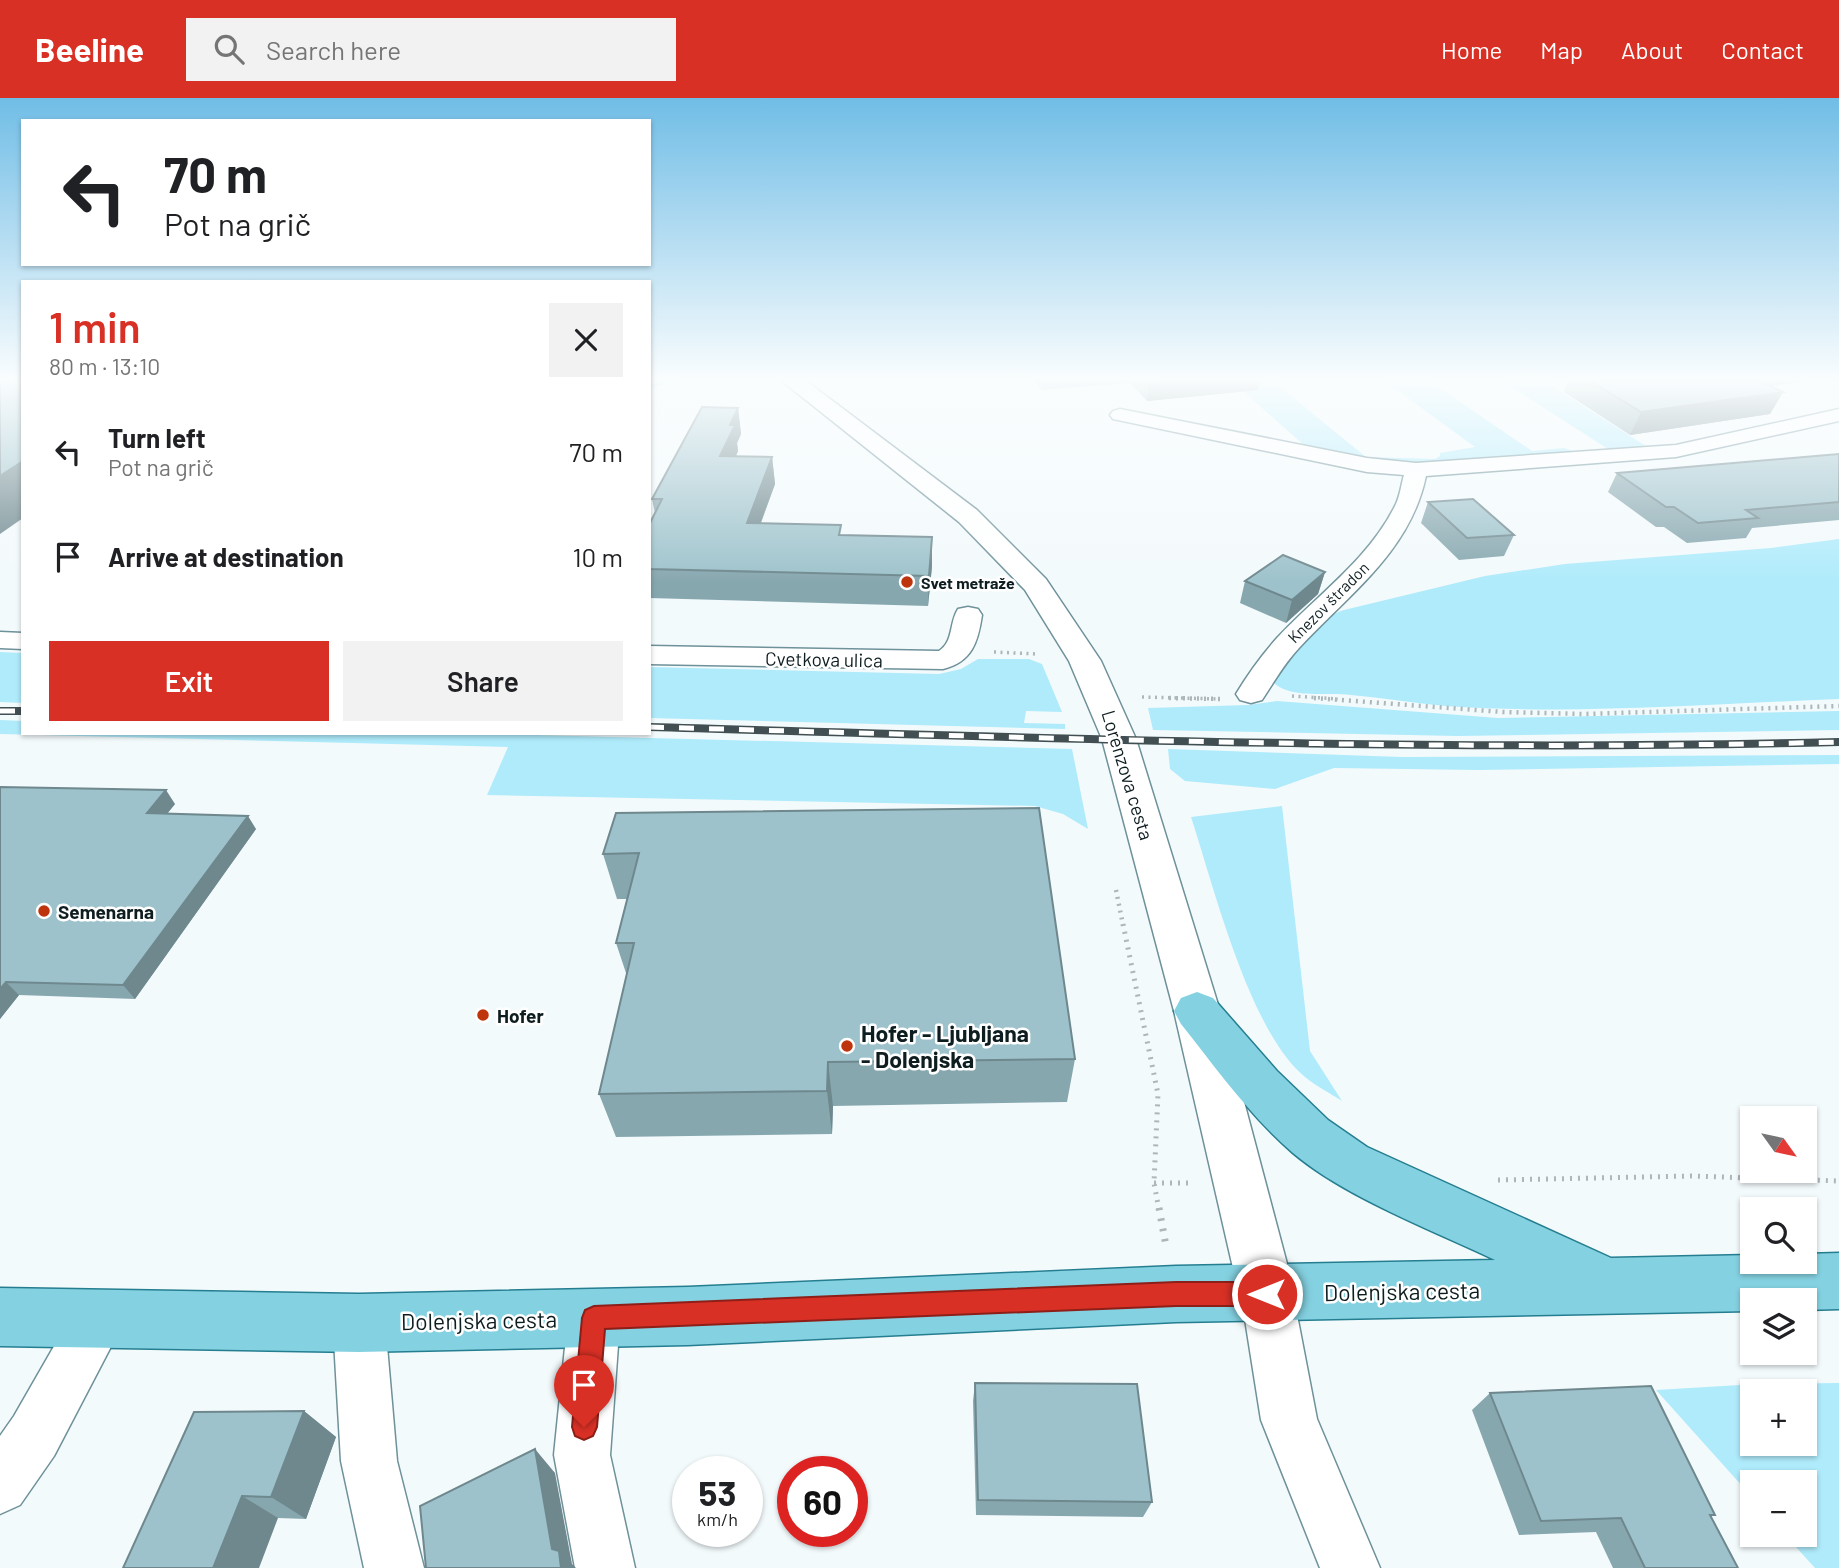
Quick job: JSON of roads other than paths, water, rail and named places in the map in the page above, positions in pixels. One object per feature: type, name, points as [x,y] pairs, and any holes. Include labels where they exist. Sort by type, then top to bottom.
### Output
[{"type":"main road","points":[[1198,1011],[1268,1094],[1310,1136],[1349,1164],[1610,1286]]},
{"type":"main road","name":"Dolenjska cesta","points":[[0,1317],[359,1323],[594,1318],[1176,1294],[1839,1281]]},
{"type":"street","name":"Lorenzova cesta","points":[[876,446],[968,516],[1036,585],[1085,661],[1109,714],[1198,1011],[1267,1294]]},
{"type":"street","points":[[1271,446],[1367,465],[1416,470],[1676,451],[1700,446]]},
{"type":"street","name":"Knezov štradon","points":[[1251,694],[1265,670],[1289,642],[1360,573],[1386,540],[1408,505],[1416,470]]},
{"type":"street","name":"Cvetkova ulica","points":[[651,655],[943,660],[958,652],[964,641],[968,615]]},
{"type":"street","points":[[1267,1294],[1289,1420],[1350,1568]]},
{"type":"street","points":[[594,1318],[582,1455],[604,1568]]},
{"type":"street","points":[[0,1485],[34,1436],[98,1319]]},
{"type":"street","points":[[359,1323],[369,1461],[394,1568]]},
{"type":"railway","points":[[0,711],[21,711]]},
{"type":"railway","points":[[651,727],[1393,745],[1839,742]]},
{"type":"place","name":"Svet metraže","points":[[907,582]]},
{"type":"place","name":"Semenarna","points":[[44,911]]},
{"type":"place","name":"Hofer","points":[[483,1015]]},
{"type":"place","name":"Hofer - Ljubljana - Dolenjska","points":[[847,1046]]}]
